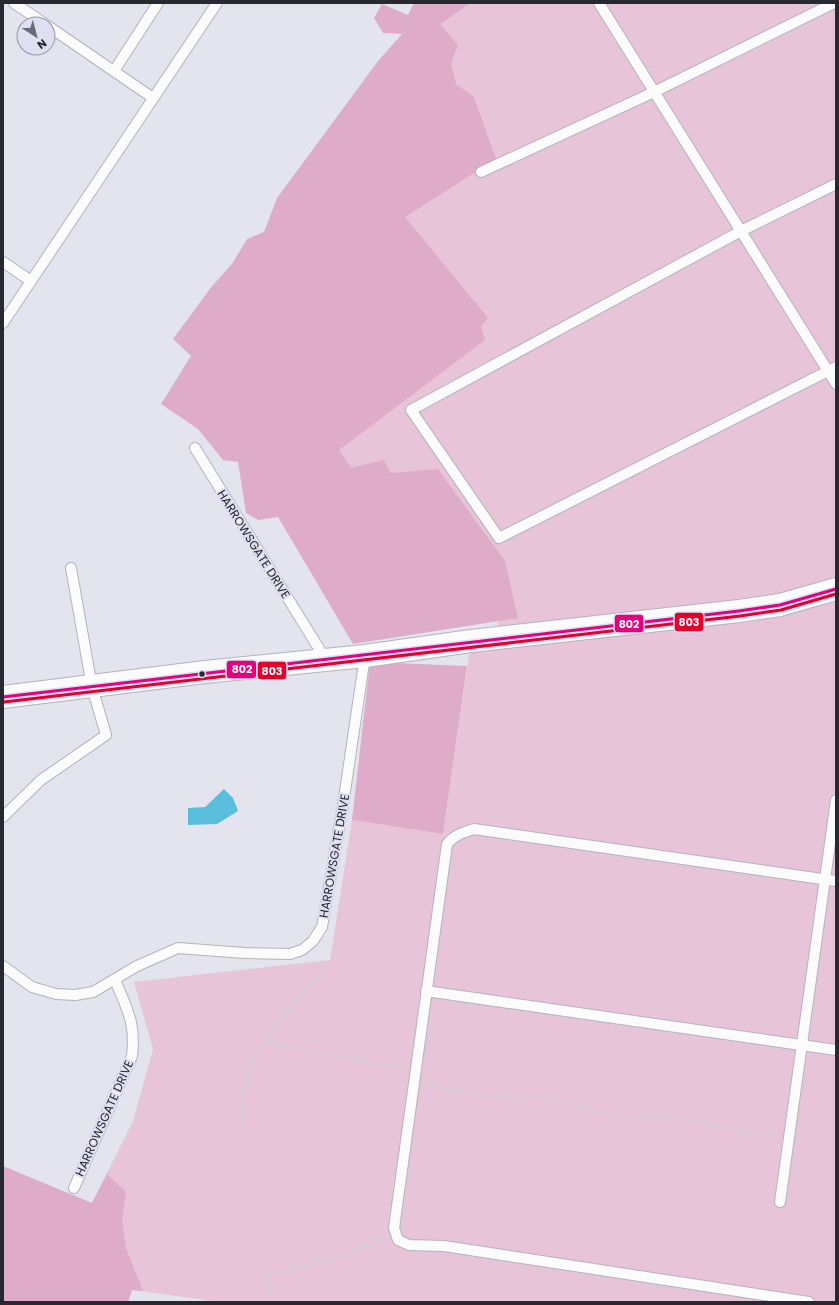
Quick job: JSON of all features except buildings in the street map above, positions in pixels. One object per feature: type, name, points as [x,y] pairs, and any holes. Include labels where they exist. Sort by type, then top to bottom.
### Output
[{"type":"street","points":[[3,697],[205,672],[365,656],[470,641],[739,611],[780,605],[836,589]]},
{"type":"lane","points":[[14,3],[33,16]]},
{"type":"lane","points":[[114,71],[158,3]]},
{"type":"lane","points":[[3,323],[217,3]]},
{"type":"lane","points":[[599,3],[741,231],[832,369],[836,384]]},
{"type":"lane","points":[[481,172],[654,92],[834,3]]},
{"type":"lane","points":[[56,31],[153,98]]},
{"type":"lane","points":[[832,369],[499,538],[411,410],[741,231],[836,184]]},
{"type":"lane","points":[[3,262],[31,281]]},
{"type":"lane","name":"HARROWSGATE DRIVE","points":[[195,448],[326,660]]},
{"type":"lane","points":[[3,817],[41,780],[106,735],[92,687],[71,568]]},
{"type":"lane","name":"HARROWSGATE DRIVE","points":[[3,966],[32,986],[56,994],[75,995],[93,992],[137,966],[178,948],[244,954],[290,954],[302,950],[313,941],[322,927],[343,805],[365,656]]},
{"type":"lane","points":[[780,1202],[802,1045],[831,881],[836,800]]},
{"type":"lane","points":[[808,1302],[444,1246],[409,1245],[398,1240],[394,1228],[447,844],[451,839],[462,832],[474,830],[831,881]]},
{"type":"lane","name":"HARROWSGATE DRIVE","points":[[74,1188],[132,1056],[134,1037],[130,1017],[115,980]]},
{"type":"lane","points":[[426,991],[836,1050]]},
{"type":"path","points":[[243,1126],[243,1088],[248,1068],[254,1055],[266,1042],[281,1017],[300,993],[324,970]]},
{"type":"path","points":[[266,1042],[416,1070]]},
{"type":"path","points":[[414,1082],[481,1095],[521,1097],[552,1096],[613,1117],[667,1115],[752,1134],[789,1136]]},
{"type":"path","points":[[271,1300],[267,1280],[274,1273],[314,1264],[352,1252],[396,1232]]},
{"type":"shaded area","points":[[414,3],[471,3],[440,24],[458,45],[451,63],[456,84],[474,97],[496,159],[405,217],[488,318],[481,326],[485,340],[339,450],[351,468],[384,460],[391,473],[438,469],[505,561],[518,618],[353,644],[278,517],[258,520],[246,513],[238,462],[223,460],[198,429],[161,404],[191,356],[173,339],[212,286],[232,264],[247,239],[264,232],[277,198],[378,61],[402,34],[383,33],[374,18],[382,4],[408,15]]},
{"type":"shaded area","points":[[454,3],[836,3],[836,1302],[220,1302],[132,1290],[128,1302],[57,1302],[92,1203],[133,1121],[153,1049],[134,982],[330,960],[352,820],[443,834],[471,641],[499,634],[491,568],[350,495],[323,445],[386,218],[420,20]]},
{"type":"shaded area","points":[[370,662],[467,666],[443,834],[352,820]]},
{"type":"shaded area","points":[[3,1166],[92,1203],[107,1174],[126,1192],[122,1220],[126,1248],[143,1291],[132,1290],[128,1302],[3,1302]]},
{"type":"water","points":[[224,789],[233,798],[238,811],[217,824],[188,825],[188,808],[205,807]]},
{"type":"transit line","name":"802","points":[[3,697],[739,611],[780,605],[836,589]]},
{"type":"transit line","name":"803","points":[[4,702],[740,616],[781,610],[836,594]]}]
